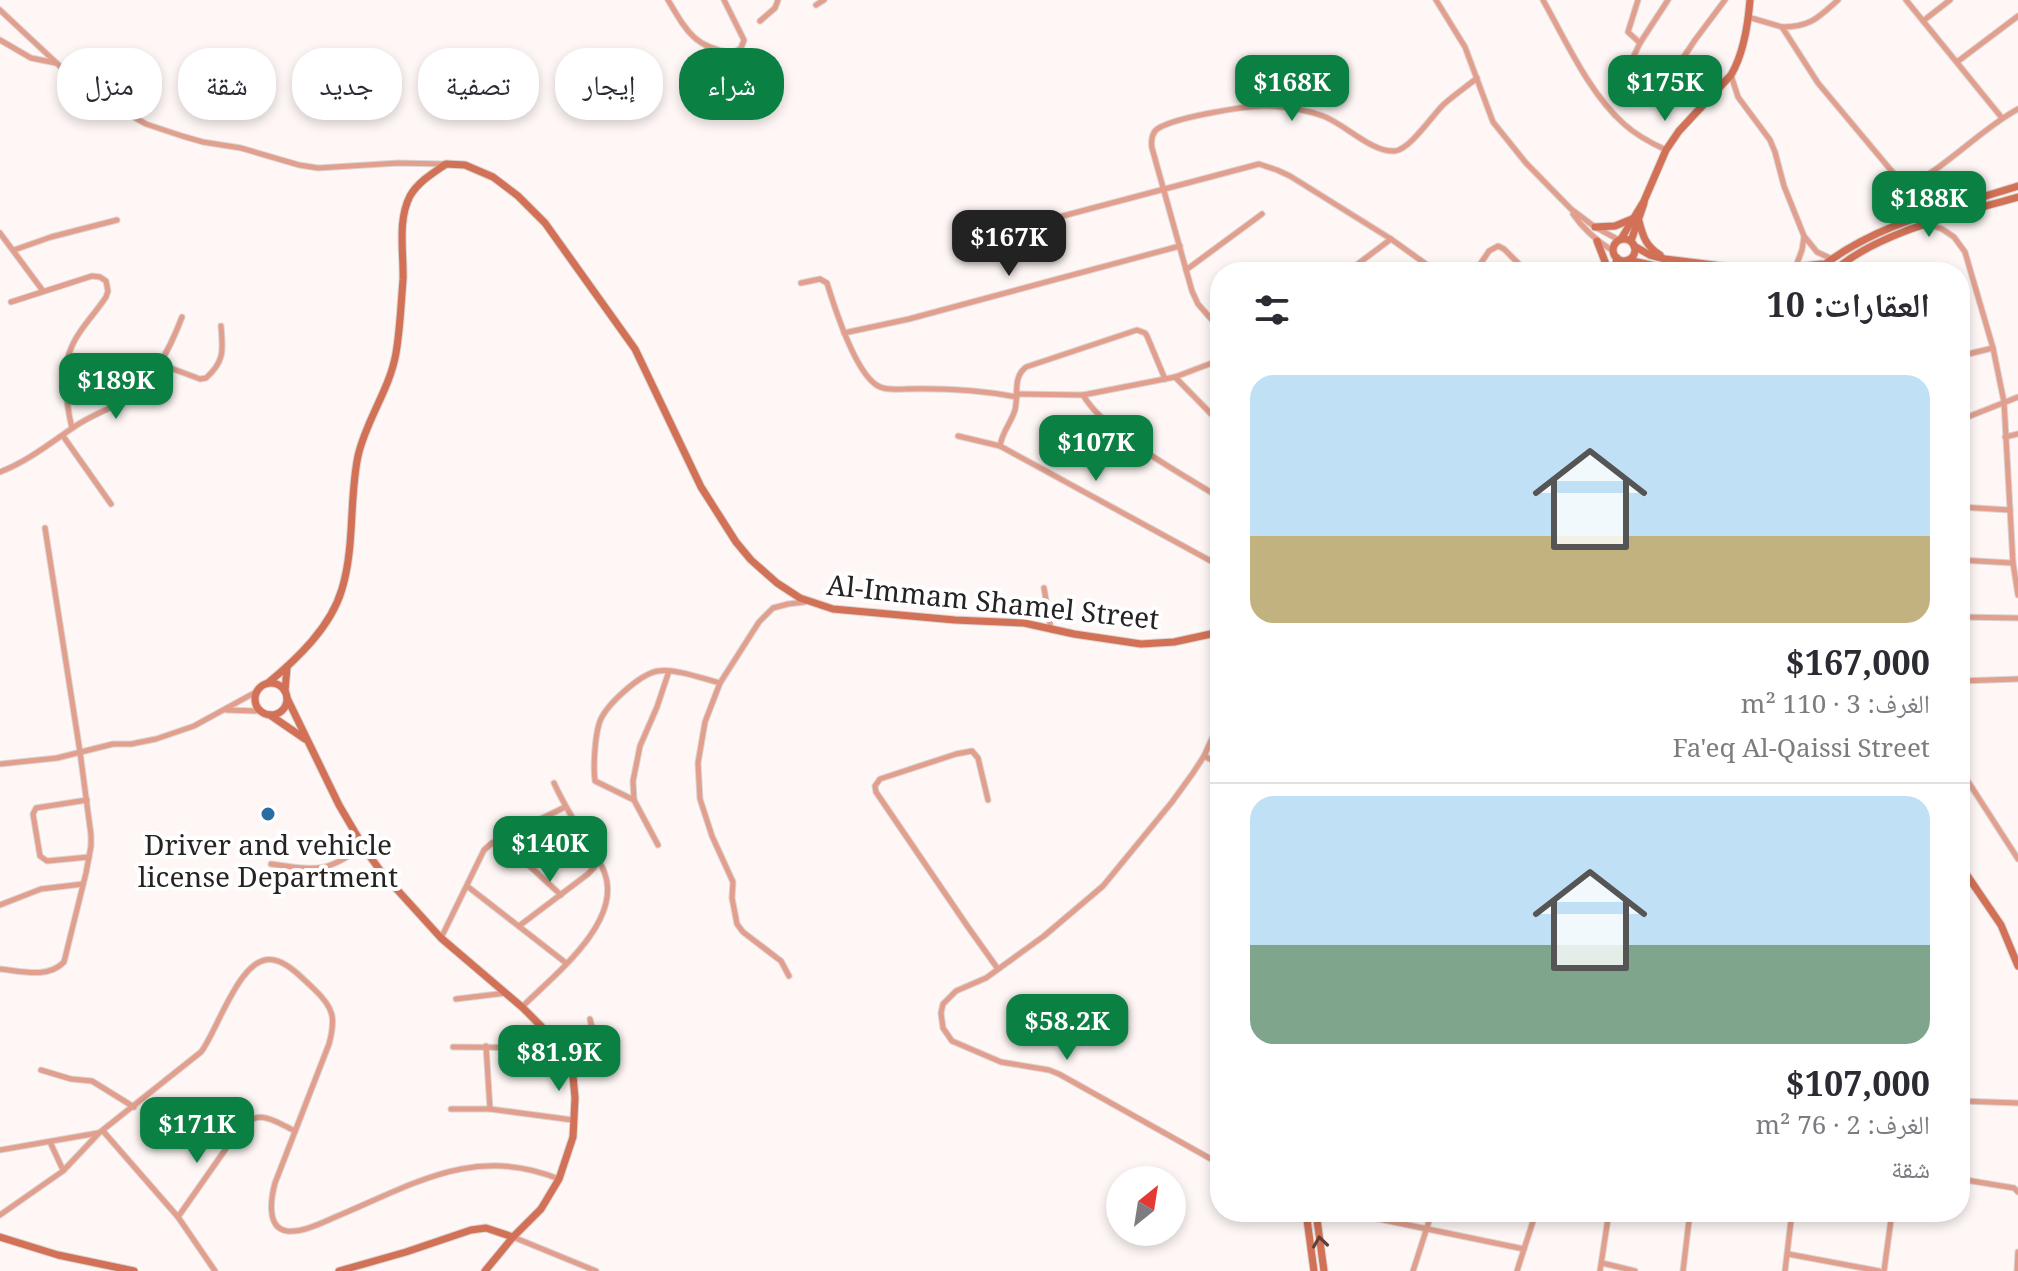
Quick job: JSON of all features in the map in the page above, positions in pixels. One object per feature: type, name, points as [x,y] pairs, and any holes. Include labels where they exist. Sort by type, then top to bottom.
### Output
[{"type":"street","points":[[668,0],[701,44],[733,53],[741,48],[744,40],[724,0]]},
{"type":"street","points":[[760,21],[775,8],[778,0]]},
{"type":"street","points":[[816,5],[824,0]]},
{"type":"street","points":[[1436,0],[1465,47],[1493,122],[1526,163],[1571,209],[1595,227],[1632,244],[1660,262]]},
{"type":"street","points":[[1543,0],[1605,105],[1631,130],[1666,150]]},
{"type":"street","points":[[1638,0],[1628,32],[1640,43]]},
{"type":"street","points":[[1630,64],[1668,0]]},
{"type":"street","points":[[1667,82],[1725,0]]},
{"type":"street","points":[[1622,262],[1614,245],[1636,219],[1666,150],[1692,116],[1731,75],[1739,60],[1750,0]]},
{"type":"street","points":[[1748,17],[1782,27],[1797,27],[1807,25],[1838,0]]},
{"type":"street","points":[[1906,0],[2002,118]]},
{"type":"street","points":[[1923,21],[1950,0]]},
{"type":"street","points":[[0,10],[57,64]]},
{"type":"street","points":[[1957,62],[2018,16]]},
{"type":"street","points":[[1782,27],[1818,83],[1905,187],[1926,220],[1954,237],[1968,262]]},
{"type":"street","points":[[0,40],[31,58],[57,64]]},
{"type":"street","points":[[1731,75],[1738,97],[1770,140],[1804,236],[1817,252],[1832,259]]},
{"type":"street","points":[[1210,318],[1192,291],[1151,140],[1153,133],[1164,124],[1251,106],[1284,107],[1325,117],[1383,150],[1396,151],[1406,146],[1441,107],[1477,78]]},
{"type":"street","points":[[1905,187],[1926,176],[2018,109]]},
{"type":"street","points":[[138,120],[203,142],[241,148],[299,165],[318,168],[398,163],[465,165],[493,177],[545,223],[635,349],[701,487],[736,542],[777,583],[807,602]]},
{"type":"street","points":[[0,764],[57,758],[113,744],[131,744],[194,726],[268,683],[302,651],[328,619],[342,590],[357,459],[394,363],[403,280],[404,216],[408,200],[417,186],[446,164]]},
{"type":"street","points":[[972,240],[1254,165],[1267,166],[1290,176],[1423,262]]},
{"type":"street","points":[[1847,262],[1926,220],[2018,186]]},
{"type":"street","points":[[1827,262],[1881,232],[2018,197]]},
{"type":"street","points":[[1571,209],[1580,224],[1597,241],[1621,257],[1655,262]]},
{"type":"street","points":[[1186,270],[1262,214]]},
{"type":"street","points":[[1595,227],[1615,226],[1636,219]]},
{"type":"street","points":[[1618,262],[1621,257],[1634,254],[1632,244],[1636,219]]},
{"type":"street","points":[[1636,219],[1646,244],[1661,262]]},
{"type":"street","points":[[14,250],[117,220]]},
{"type":"street","points":[[0,233],[43,291]]},
{"type":"street","points":[[1797,262],[1804,236]]},
{"type":"street","points":[[1360,262],[1391,239]]},
{"type":"street","points":[[1597,241],[1607,262]]},
{"type":"street","points":[[844,333],[909,319],[1180,246]]},
{"type":"street","points":[[1482,262],[1489,251],[1498,246],[1517,262]]},
{"type":"street","points":[[1970,269],[1993,348],[2004,402],[2013,563],[2018,594]]},
{"type":"street","points":[[11,302],[92,276],[103,278],[107,286],[106,297],[69,353],[67,377],[72,428]]},
{"type":"street","points":[[801,283],[816,279],[827,283],[855,355],[870,379],[883,388],[968,390],[1017,396],[1083,395],[1175,377],[1210,364]]},
{"type":"street","points":[[0,472],[30,458],[72,428],[136,392],[160,364],[182,317]]},
{"type":"street","points":[[160,364],[200,379],[206,378],[222,356],[221,326]]},
{"type":"street","points":[[1000,446],[1015,410],[1016,383],[1026,367],[1141,331],[1147,336],[1165,379]]},
{"type":"street","points":[[1970,354],[1993,348]]},
{"type":"street","points":[[1175,377],[1210,413]]},
{"type":"street","points":[[1083,395],[1095,413],[1113,428],[1210,491]]},
{"type":"street","points":[[1970,416],[2018,397]]},
{"type":"street","points":[[2005,437],[2018,434]]},
{"type":"street","points":[[63,436],[111,504]]},
{"type":"street","points":[[958,436],[1000,446],[1210,561]]},
{"type":"street","points":[[1970,508],[2010,510]]},
{"type":"street","points":[[0,969],[48,972],[61,965],[89,857],[91,835],[87,800],[45,528]]},
{"type":"street","points":[[1970,561],[2013,563]]},
{"type":"street","points":[[1044,588],[1051,630]]},
{"type":"street","points":[[789,976],[781,961],[737,924],[732,898],[733,882],[712,836],[700,799],[698,763],[705,722],[720,683],[759,622],[773,608],[807,602]]},
{"type":"street","name":"Al-Immam Shamel Street","points":[[807,602],[833,609],[1024,623],[1051,630],[1151,644],[1210,634]]},
{"type":"street","points":[[1970,617],[2018,618]]},
{"type":"street","points":[[270,715],[279,713],[286,706],[287,667]]},
{"type":"street","points":[[634,800],[595,781],[599,724],[605,712],[639,678],[661,670],[720,683]]},
{"type":"street","points":[[658,845],[634,800],[633,781],[640,746],[669,671]]},
{"type":"street","points":[[1970,681],[2018,679]]},
{"type":"street","points":[[268,683],[277,684],[286,694],[339,805],[363,846],[390,882],[441,938],[541,1026],[567,1061],[575,1087],[573,1137],[559,1179],[541,1209],[485,1271]]},
{"type":"street","points":[[256,692],[255,699],[260,711]]},
{"type":"street","points":[[225,710],[260,711],[307,741]]},
{"type":"street","points":[[1210,743],[1172,802],[1107,882],[1063,922],[992,975],[956,991],[946,1000],[941,1020],[945,1033],[952,1041],[1001,1062],[1059,1074],[1210,1158]]},
{"type":"street","points":[[988,800],[978,758],[972,751],[880,779],[875,786],[919,857],[998,969]]},
{"type":"street","points":[[1204,756],[1210,759]]},
{"type":"street","points":[[522,1007],[590,938],[605,909],[608,888],[605,872],[554,783]]},
{"type":"street","points":[[1970,785],[2018,859]]},
{"type":"street","points":[[87,800],[36,808],[33,814],[42,858],[47,861],[89,857]]},
{"type":"street","points":[[441,938],[484,850],[492,843],[565,807]]},
{"type":"street","points":[[500,839],[561,895]]},
{"type":"street","points":[[271,864],[324,868],[345,860],[363,846]]},
{"type":"street","points":[[519,926],[599,862]]},
{"type":"street","points":[[1970,880],[2001,925],[2018,966]]},
{"type":"street","points":[[0,905],[41,889],[84,884]]},
{"type":"street","points":[[467,886],[566,963]]},
{"type":"street","points":[[0,1215],[63,1171],[101,1132],[201,1052],[240,979],[258,962],[266,959],[293,970],[324,999],[333,1015],[329,1044],[273,1191],[277,1227],[286,1231],[315,1225],[441,1173],[458,1169],[507,1166],[545,1173],[559,1179]]},
{"type":"street","points":[[456,999],[506,993]]},
{"type":"street","points":[[567,1061],[594,1036],[590,1019]]},
{"type":"street","points":[[486,1046],[490,1109]]},
{"type":"street","points":[[453,1047],[558,1048]]},
{"type":"street","points":[[41,1070],[71,1079],[92,1081],[134,1107]]},
{"type":"street","points":[[1970,1101],[2018,1103]]},
{"type":"street","points":[[451,1109],[490,1109],[574,1120]]},
{"type":"street","points":[[178,1217],[250,1119],[259,1116],[267,1118],[295,1131]]},
{"type":"street","points":[[0,1150],[101,1132]]},
{"type":"street","points":[[101,1132],[178,1217],[215,1271]]},
{"type":"street","points":[[50,1142],[63,1171]]},
{"type":"street","points":[[1970,1181],[2014,1188],[2018,1192]]},
{"type":"street","points":[[1307,1222],[1314,1271]]},
{"type":"street","points":[[1317,1222],[1324,1271]]},
{"type":"street","points":[[1396,1222],[1524,1249]]},
{"type":"street","points":[[1413,1271],[1429,1222]]},
{"type":"street","points":[[1517,1271],[1533,1222]]},
{"type":"street","points":[[1600,1271],[1608,1222]]},
{"type":"street","points":[[1683,1271],[1689,1222]]},
{"type":"street","points":[[1785,1271],[1791,1222]]},
{"type":"street","points":[[1788,1254],[1882,1271],[1890,1222]]},
{"type":"street","points":[[339,1271],[453,1235],[486,1228],[596,1271]]},
{"type":"street","points":[[0,1237],[58,1255],[134,1271]]},
{"type":"street","points":[[2017,1271],[2018,1252]]},
{"type":"street","points":[[1602,1263],[1635,1271]]},
{"type":"place","name":"Driver and vehicle license Department","points":[[268,814]]}]
